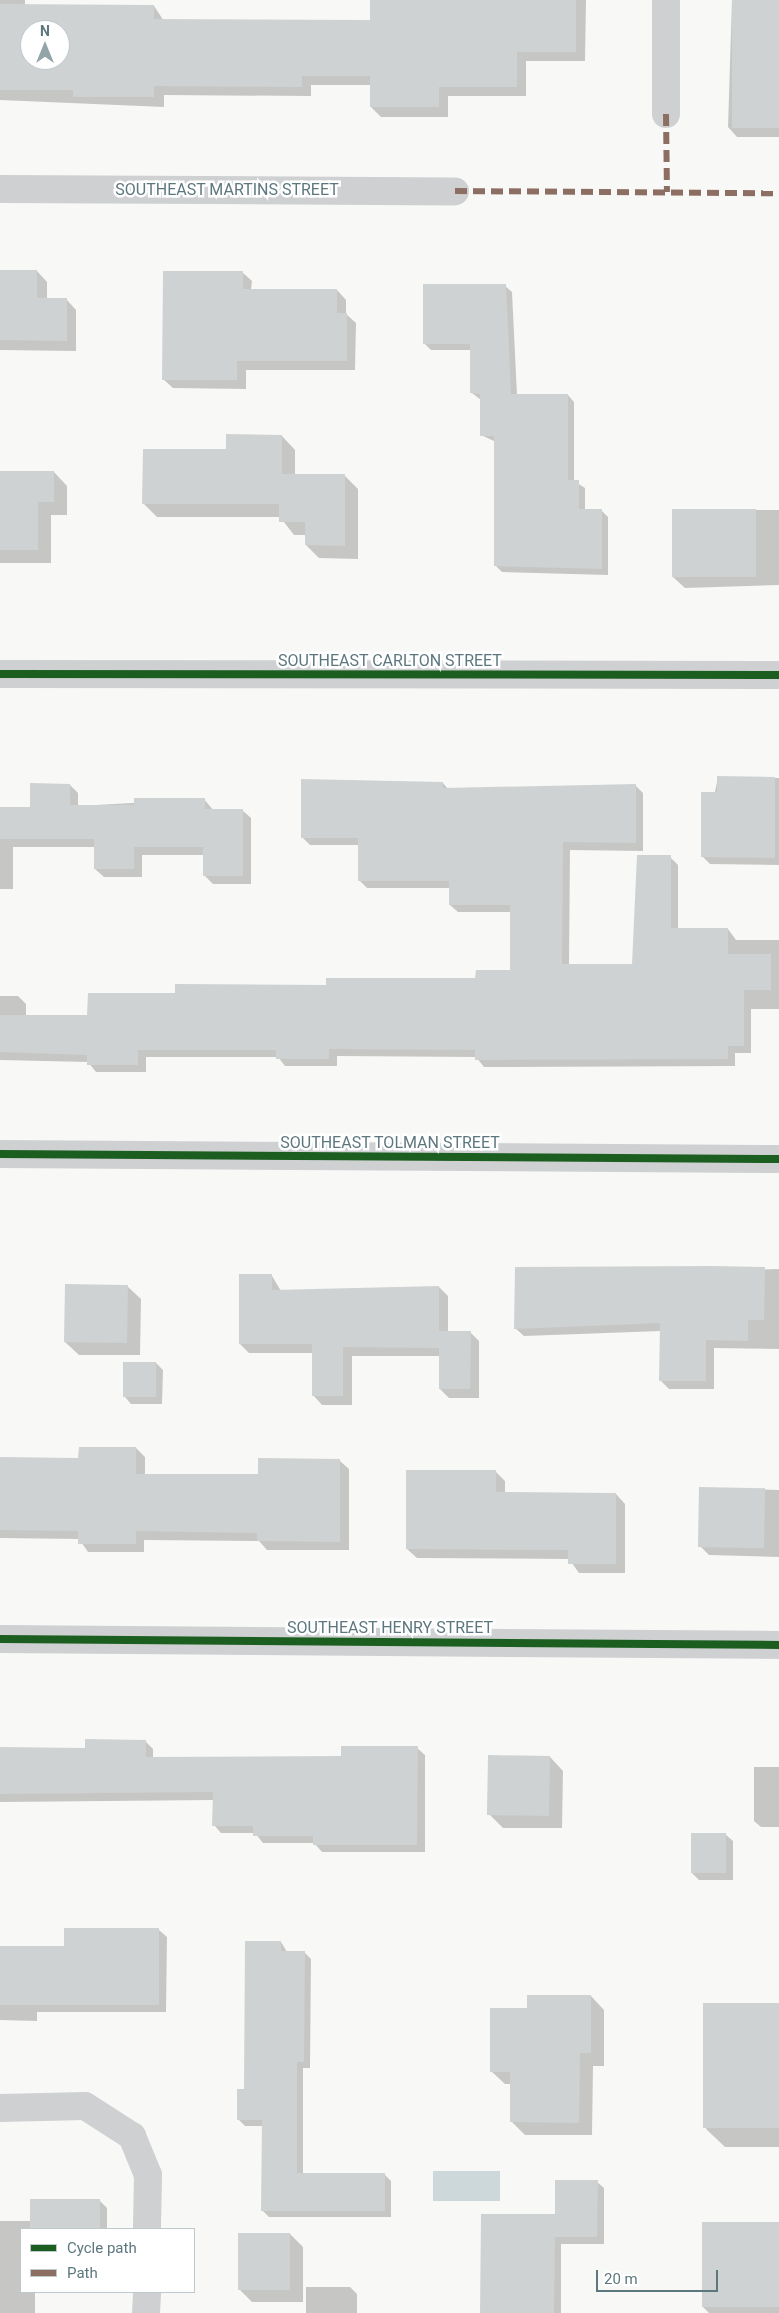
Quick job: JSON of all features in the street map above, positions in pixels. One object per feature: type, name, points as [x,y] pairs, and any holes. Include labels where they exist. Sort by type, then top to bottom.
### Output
[{"type":"street","points":[[666,0],[666,114]]},
{"type":"street","name":"SOUTHEAST MARTINS STREET","points":[[0,188],[454,191]]},
{"type":"street","name":"SOUTHEAST CARLTON STREET","points":[[0,674],[779,675]]},
{"type":"street","name":"SOUTHEAST TOLMAN STREET","points":[[0,1154],[779,1159]]},
{"type":"street","name":"SOUTHEAST HENRY STREET","points":[[0,1638],[779,1645]]},
{"type":"street","points":[[0,2108],[85,2106],[132,2136],[148,2175],[147,2228]]},
{"type":"street","points":[[146,2313],[147,2293]]},
{"type":"shaded area","points":[[433,2171],[500,2171],[500,2201],[433,2201]]},
{"type":"building","points":[[370,0],[576,0],[576,52],[517,52],[517,87],[439,87],[439,107],[370,107],[370,76],[302,76],[302,87],[154,86],[154,97],[73,97],[73,90],[0,90],[0,4],[154,5],[154,19],[370,20]]},
{"type":"building","points":[[732,0],[779,0],[779,128],[732,128]]},
{"type":"building","points":[[0,270],[37,270],[37,298],[67,298],[67,341],[0,340]]},
{"type":"building","points":[[163,271],[243,271],[243,289],[337,289],[337,313],[347,313],[347,361],[237,361],[237,380],[162,380]]},
{"type":"building","points":[[423,284],[506,284],[511,394],[568,394],[568,480],[579,480],[579,509],[602,509],[602,569],[494,566],[494,436],[480,436],[480,394],[470,393],[470,344],[423,344]]},
{"type":"building","points":[[226,434],[282,435],[282,474],[345,474],[345,546],[305,545],[305,522],[279,522],[279,504],[142,504],[143,449],[226,449]]},
{"type":"building","points":[[0,471],[54,471],[54,502],[38,502],[38,550],[0,550]]},
{"type":"building","points":[[672,509],[756,509],[756,577],[672,577]]},
{"type":"building","points":[[717,776],[775,777],[775,858],[701,857],[701,792],[717,792]]},
{"type":"building","points":[[301,779],[443,782],[443,788],[636,784],[636,843],[563,842],[562,964],[632,964],[637,855],[671,855],[671,928],[728,928],[728,954],[771,954],[771,990],[744,990],[744,1046],[728,1046],[728,1059],[475,1060],[475,1050],[329,1049],[329,1059],[276,1059],[276,1050],[138,1050],[138,1065],[87,1065],[87,1055],[0,1052],[0,1015],[87,1015],[88,993],[175,993],[175,984],[326,985],[326,978],[475,978],[476,970],[510,970],[510,905],[449,905],[449,881],[358,881],[358,838],[301,838]]},
{"type":"building","points":[[30,783],[70,784],[70,805],[134,805],[134,798],[205,798],[205,809],[243,809],[243,876],[203,876],[203,847],[134,847],[134,869],[94,869],[94,839],[0,839],[0,807],[30,807]]},
{"type":"building","points":[[515,1267],[765,1267],[764,1320],[748,1320],[748,1341],[706,1340],[706,1381],[659,1381],[660,1323],[514,1329]]},
{"type":"building","points":[[239,1274],[272,1274],[272,1290],[439,1286],[439,1331],[471,1331],[470,1389],[439,1389],[439,1348],[343,1347],[343,1396],[312,1396],[312,1344],[239,1344]]},
{"type":"building","points":[[65,1284],[128,1285],[127,1343],[64,1342]]},
{"type":"building","points":[[123,1362],[156,1362],[156,1397],[123,1397]]},
{"type":"building","points":[[79,1447],[136,1447],[136,1474],[258,1474],[258,1458],[340,1459],[340,1542],[257,1541],[257,1533],[136,1531],[136,1544],[78,1544],[78,1531],[0,1530],[0,1457],[78,1458]]},
{"type":"building","points":[[406,1470],[496,1470],[496,1492],[616,1493],[616,1564],[568,1564],[568,1550],[406,1549]]},
{"type":"building","points":[[699,1487],[765,1488],[764,1548],[698,1547]]},
{"type":"building","points":[[85,1739],[146,1740],[146,1757],[341,1756],[341,1746],[418,1746],[417,1845],[313,1845],[313,1836],[253,1836],[253,1826],[212,1826],[213,1792],[0,1794],[0,1747],[85,1748]]},
{"type":"building","points":[[488,1755],[550,1756],[549,1816],[487,1815]]},
{"type":"building","points":[[691,1833],[726,1833],[726,1873],[691,1873]]},
{"type":"building","points":[[64,1928],[159,1928],[159,2005],[0,2005],[0,1946],[64,1946]]},
{"type":"building","points":[[245,1941],[281,1941],[281,1951],[305,1951],[304,2062],[297,2062],[297,2173],[385,2173],[385,2211],[261,2211],[262,2120],[237,2120],[237,2089],[244,2089]]},
{"type":"building","points":[[527,1995],[591,1995],[591,2053],[580,2053],[579,2123],[510,2122],[510,2072],[490,2072],[490,2008],[527,2008]]},
{"type":"building","points":[[703,2003],[779,2003],[779,2128],[703,2128]]},
{"type":"building","points":[[555,2180],[598,2180],[597,2237],[555,2237],[554,2313],[480,2313],[481,2214],[555,2214]]},
{"type":"building","points":[[30,2199],[100,2199],[100,2228],[30,2228]]},
{"type":"building","points":[[702,2222],[779,2222],[779,2307],[702,2307]]},
{"type":"building","points":[[238,2233],[290,2233],[290,2290],[238,2290]]},
{"type":"marked path","points":[[666,114],[667,192]]},
{"type":"marked path","points":[[455,191],[779,193]]},
{"type":"cycle path","points":[[0,674],[779,675]]},
{"type":"cycle path","points":[[0,1154],[779,1159]]},
{"type":"cycle path","points":[[0,1639],[779,1645]]}]
